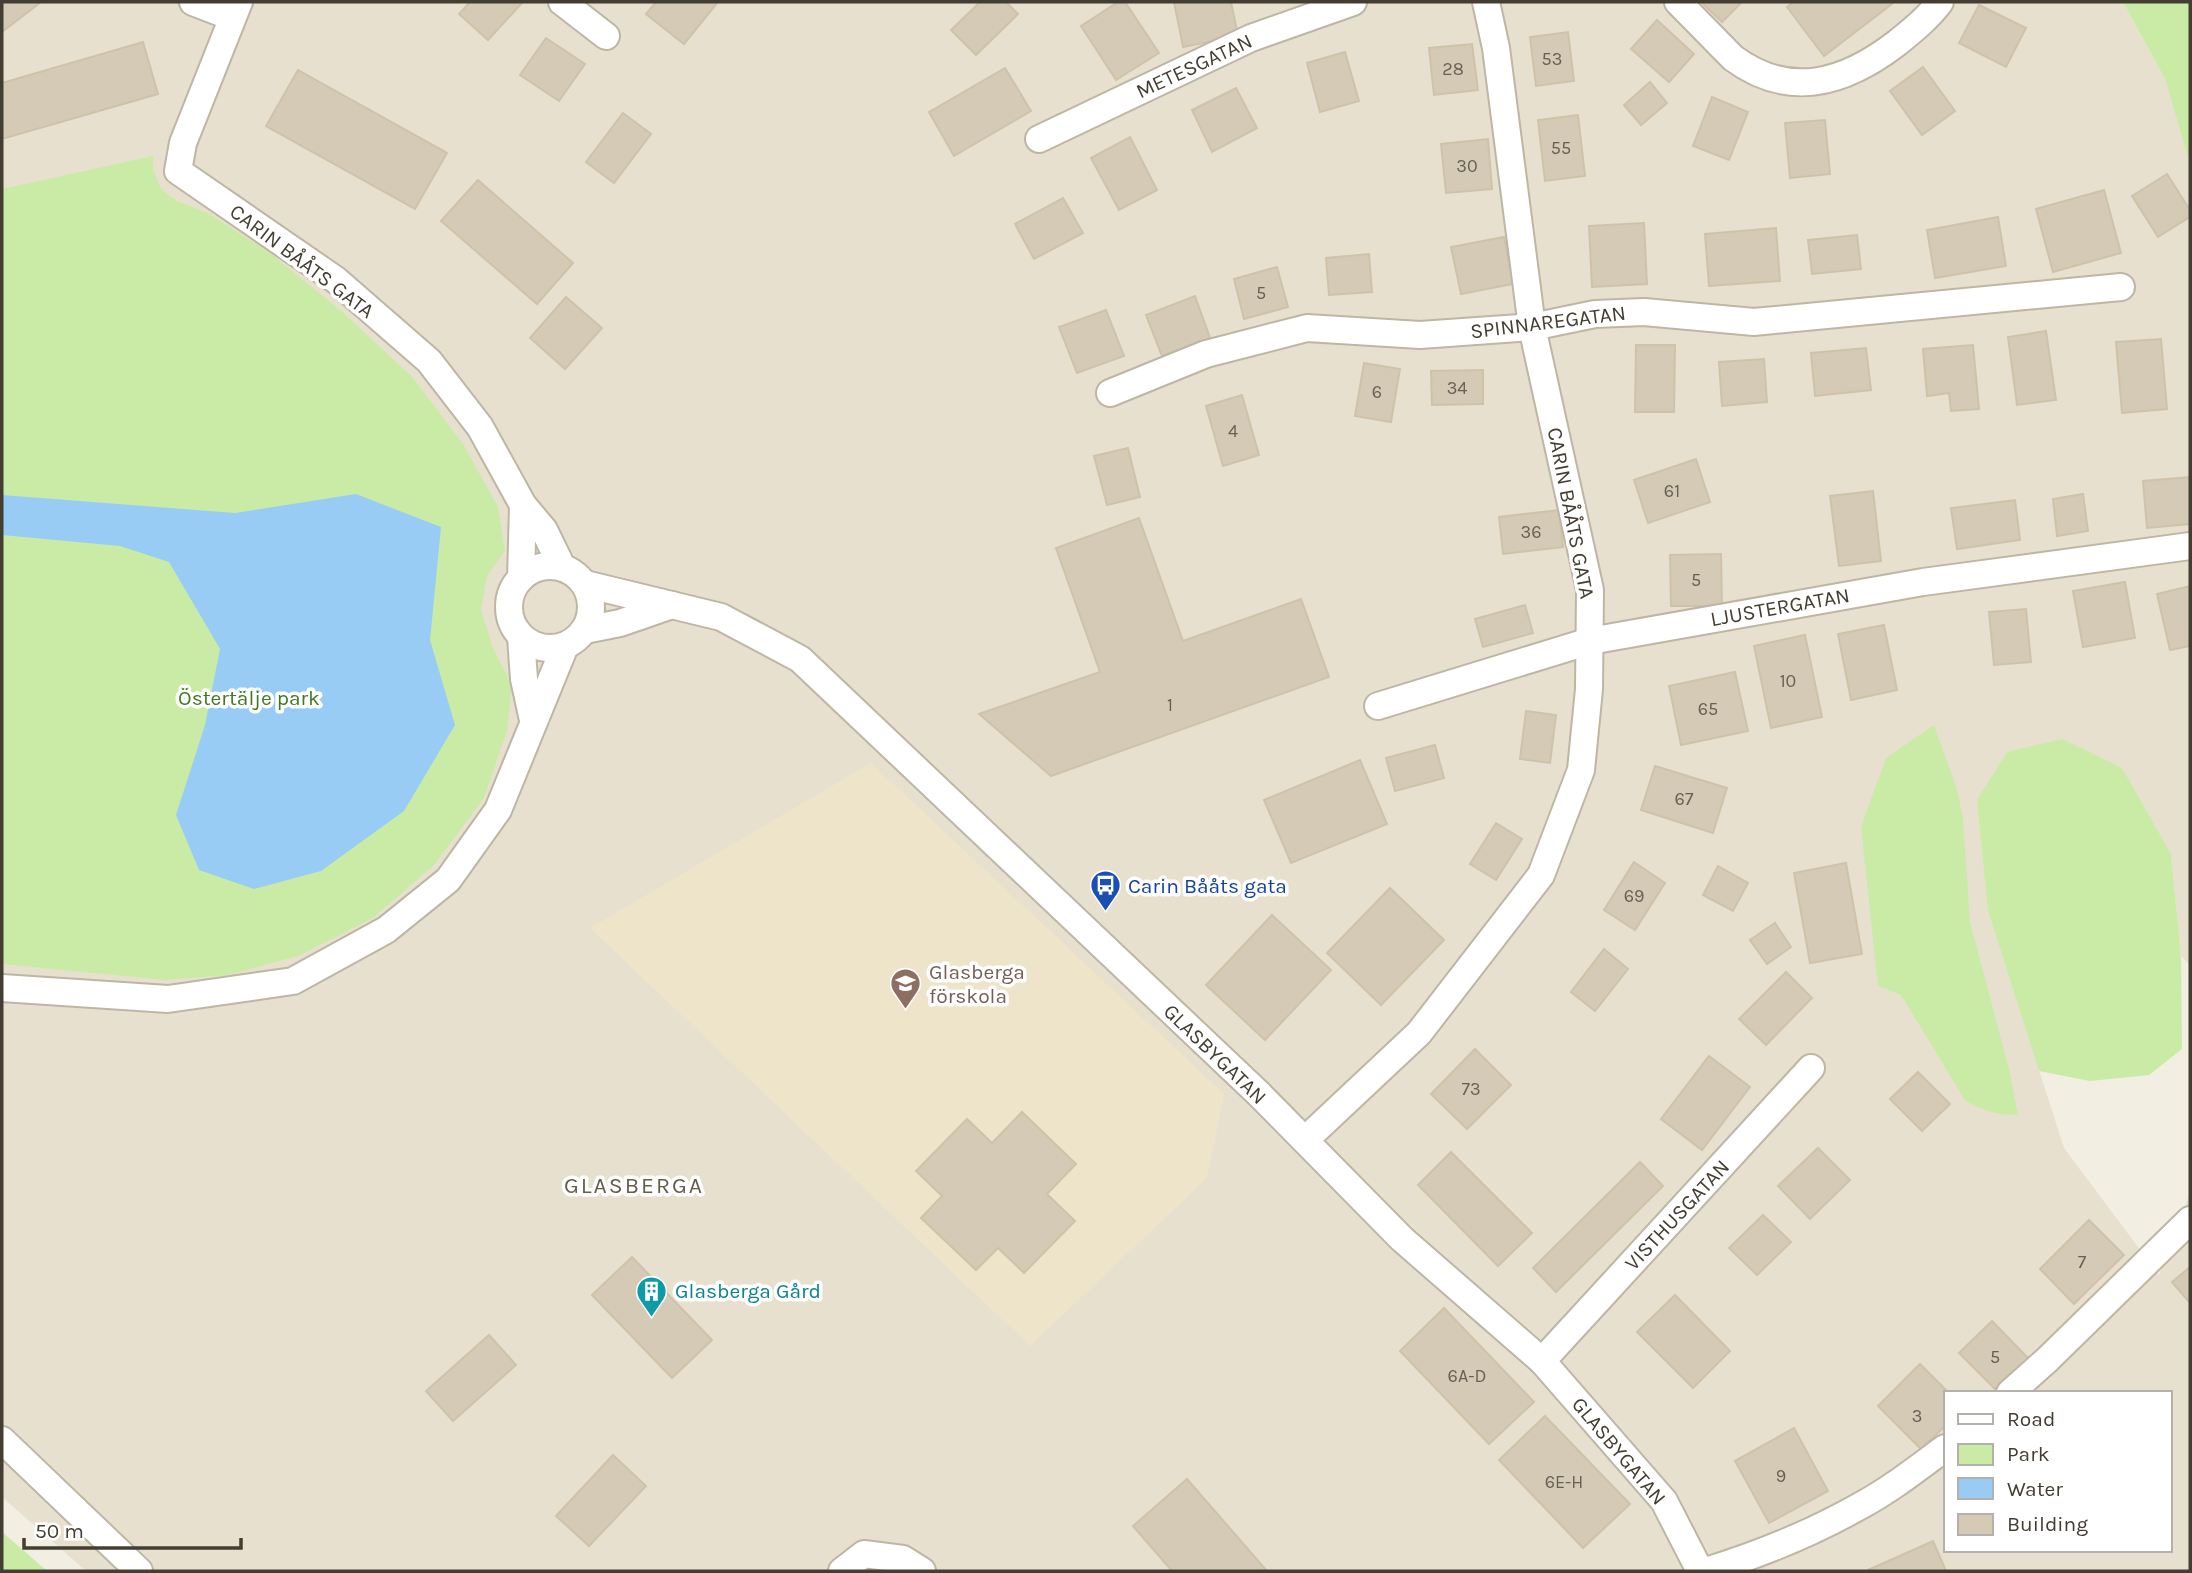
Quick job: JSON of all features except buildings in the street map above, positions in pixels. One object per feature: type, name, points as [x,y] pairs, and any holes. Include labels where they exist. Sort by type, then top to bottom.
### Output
[{"type":"street","points":[[192,2],[235,9]]},
{"type":"street","points":[[562,2],[606,37]]},
{"type":"street","name":"METESGATAN","points":[[1039,139],[1251,38],[1353,2]]},
{"type":"street","name":"CARIN BÅÅTS GATA","points":[[1305,1140],[1419,1033],[1541,875],[1581,770],[1589,689],[1590,590],[1532,327],[1496,48],[1486,2]]},
{"type":"street","points":[[1678,2],[1743,65],[1779,81],[1805,83],[1828,80],[1854,71],[1879,56],[1928,17],[1940,2]]},
{"type":"street","name":"CARIN BÅÅTS GATA","points":[[235,9],[183,143],[178,171],[336,280],[429,361],[480,427],[523,505],[544,530],[562,568]]},
{"type":"street","name":"SPINNAREGATAN","points":[[1110,393],[1206,354],[1307,328],[1420,335],[1532,327],[1595,314],[1644,312],[1754,322],[2121,287]]},
{"type":"street","points":[[521,578],[523,505]]},
{"type":"street","name":"LJUSTERGATAN","points":[[1378,706],[1590,641],[1923,582],[2190,546]]},
{"type":"street","points":[[551,565],[562,568],[575,574],[585,584],[592,607],[590,619],[576,640],[553,649],[542,648],[521,637],[509,614],[509,600],[513,588],[521,578],[540,567],[551,565]]},
{"type":"street","name":"GLASBYGATAN","points":[[585,584],[721,617],[800,659],[1305,1140],[1402,1239],[1542,1361],[1664,1501],[1700,1571]]},
{"type":"street","points":[[585,630],[620,623],[672,605]]},
{"type":"street","points":[[521,637],[524,679],[533,720]]},
{"type":"street","points":[[2,988],[168,999],[293,981],[386,930],[448,880],[498,810],[565,646]]},
{"type":"street","name":"VISTHUSGATAN","points":[[1542,1361],[1811,1068]]},
{"type":"street","points":[[2012,1391],[2190,1220]]},
{"type":"street","points":[[2,1440],[139,1571]]},
{"type":"street","points":[[1706,1571],[1793,1538],[1863,1505],[1944,1449]]},
{"type":"street","points":[[842,1571],[864,1554],[903,1559],[922,1571]]},
{"type":"shaded area","points":[[2,2],[2123,2],[2165,79],[2190,165],[2190,965],[2181,956],[2171,854],[1988,911],[2064,1148],[2159,1275],[2190,1194],[2190,1571],[86,1571],[2,1497]]},
{"type":"shaded area","name":"Glasberga förskola","points":[[871,763],[1224,1094],[1207,1178],[1030,1346],[590,928]]},
{"type":"green space","points":[[2123,2],[2190,2],[2190,165],[2165,79]]},
{"type":"green space","name":"Östertälje park","points":[[153,156],[153,170],[162,190],[177,201],[210,214],[270,253],[346,315],[413,378],[463,444],[498,507],[505,551],[487,576],[481,610],[493,648],[512,686],[507,731],[484,798],[434,865],[373,918],[298,956],[228,975],[165,980],[2,964],[2,189]]},
{"type":"green space","points":[[1934,725],[1958,793],[1963,820],[1970,922],[2010,1073],[2018,1115],[1990,1112],[1965,1100],[1901,995],[1878,986],[1861,827],[1886,758]]},
{"type":"green space","points":[[2062,739],[2122,768],[2171,854],[2181,956],[2182,1049],[2149,1075],[2090,1081],[2039,1071],[1988,911],[1977,800],[2007,752]]},
{"type":"green space","points":[[2,1532],[47,1571],[2,1571]]},
{"type":"water","points":[[356,494],[441,527],[430,640],[455,725],[404,811],[321,871],[254,889],[199,870],[176,815],[205,725],[220,649],[169,562],[120,546],[2,535],[2,495],[235,513]]},
{"type":"place","name":"Carin Bååts gata","points":[[1105,913]]},
{"type":"place","name":"Glasberga förskola","points":[[906,1011]]},
{"type":"place","name":"Glasberga Gård","points":[[652,1318]]},
{"type":"district","name":"GLASBERGA","points":[[634,1185]]}]
